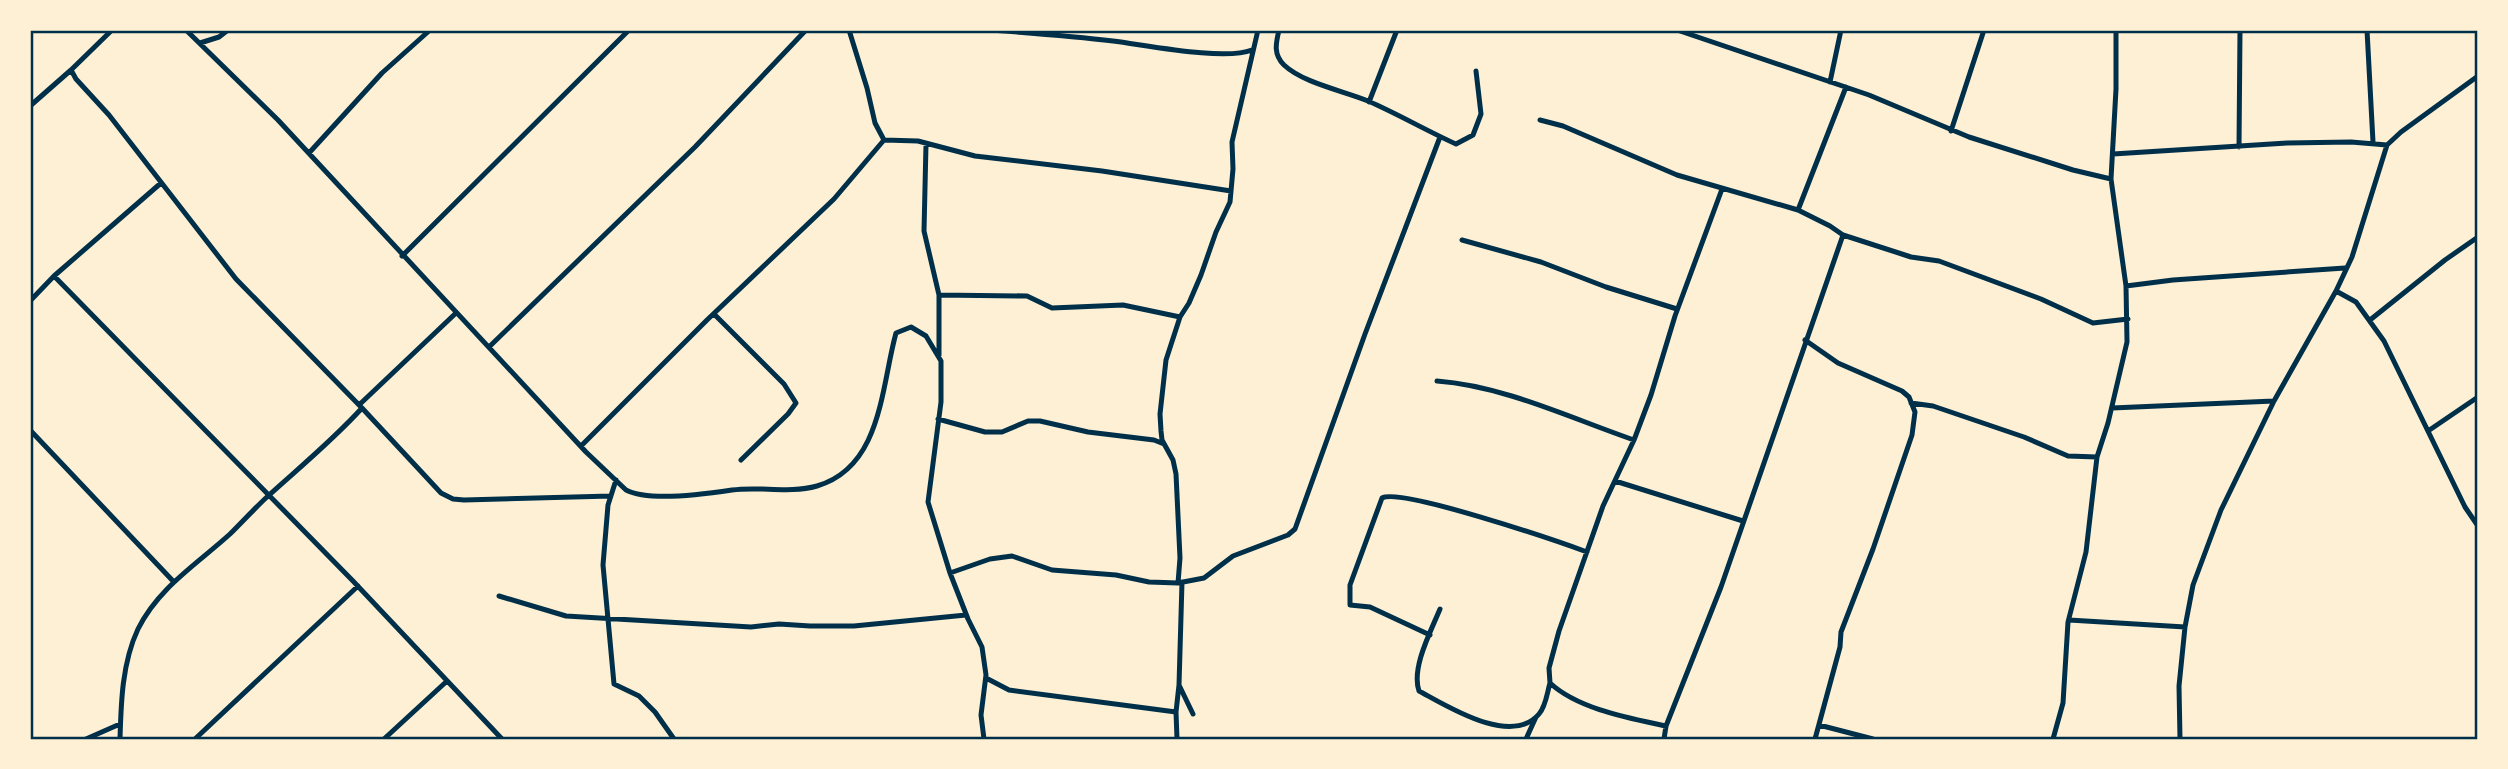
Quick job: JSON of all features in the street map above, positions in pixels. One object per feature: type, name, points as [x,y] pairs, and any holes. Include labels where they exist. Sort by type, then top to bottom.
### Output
[{"type":"street","points":[[30,106],[112,30]]},
{"type":"street","points":[[186,30],[309,153],[402,256],[626,490],[644,496],[703,495],[739,489],[784,491],[819,486],[850,468],[869,440],[897,333],[911,327],[926,336],[939,357]]},
{"type":"street","points":[[200,43],[219,37],[228,30]]},
{"type":"street","points":[[309,153],[382,73],[430,30]]},
{"type":"street","points":[[402,256],[629,30]]},
{"type":"street","points":[[489,347],[695,147],[806,30]]},
{"type":"street","points":[[849,30],[875,123],[884,140]]},
{"type":"street","points":[[990,30],[1220,54],[1244,54],[1252,50]]},
{"type":"street","points":[[1177,739],[1180,558],[1176,474],[1173,460],[1161,435],[1160,414],[1166,360],[1180,317],[1189,303],[1230,202],[1232,142],[1258,30]]},
{"type":"street","points":[[1279,30],[1276,54],[1294,73],[1369,102],[1456,144],[1473,135],[1481,114],[1476,71]]},
{"type":"street","points":[[1369,102],[1397,30]]},
{"type":"street","points":[[1677,30],[1846,87],[1951,131],[2023,155],[2110,179]]},
{"type":"street","points":[[1699,37],[1702,30]]},
{"type":"street","points":[[1830,82],[1841,30]]},
{"type":"street","points":[[1951,131],[1984,30]]},
{"type":"street","points":[[2053,739],[2063,704],[2069,620],[2086,552],[2097,457],[2123,365],[2128,319],[2126,286],[2110,179],[2116,89],[2116,30]]},
{"type":"street","points":[[2239,147],[2240,30]]},
{"type":"street","points":[[2367,30],[2373,142]]},
{"type":"street","points":[[71,69],[76,79],[109,115],[236,279],[442,493],[453,499],[479,500],[611,496]]},
{"type":"street","points":[[2180,739],[2179,685],[2185,627],[2193,585],[2221,510],[2274,401],[2336,291],[2352,257],[2388,145],[2401,132],[2478,76]]},
{"type":"street","points":[[1798,211],[1846,87]]},
{"type":"street","points":[[1540,120],[1563,126],[1678,176],[1798,211],[1843,235],[1912,257],[1939,261],[2041,299],[2093,323],[2128,319]]},
{"type":"street","points":[[950,573],[989,559],[1012,556],[1052,570],[1116,575],[1149,582],[1180,583],[1204,578],[1233,556],[1289,535],[1295,529],[1440,137]]},
{"type":"street","points":[[581,446],[834,199],[884,140]]},
{"type":"street","points":[[884,140],[918,141],[975,156],[1102,171],[1231,191]]},
{"type":"street","points":[[2113,154],[2287,143],[2373,142],[2388,145]]},
{"type":"street","points":[[926,144],[924,231],[939,295],[939,357],[942,368],[942,402],[928,502],[950,573],[982,648],[986,678],[981,715],[984,739]]},
{"type":"street","points":[[30,301],[54,276],[161,183]]},
{"type":"street","points":[[1526,739],[1544,705],[1550,683],[1552,655],[1603,506],[1634,440],[1651,395],[1677,309],[1722,189]]},
{"type":"street","points":[[1664,739],[1666,726],[1721,587],[1843,235]]},
{"type":"street","points":[[2370,320],[2478,237]]},
{"type":"street","points":[[1462,240],[1541,262],[1677,309]]},
{"type":"street","points":[[2126,286],[2173,280],[2345,268]]},
{"type":"street","points":[[54,276],[358,586],[502,739]]},
{"type":"street","points":[[2336,291],[2356,302],[2384,341],[2465,507],[2478,526]]},
{"type":"street","points":[[939,295],[1027,296],[1052,308],[1123,305],[1180,317]]},
{"type":"street","points":[[120,739],[124,680],[129,654],[137,631],[173,581],[311,460],[360,407],[456,313]]},
{"type":"street","points":[[714,314],[784,384],[796,403],[789,414],[741,460]]},
{"type":"street","points":[[1805,340],[1838,363],[1902,391],[1909,397],[1915,412],[1912,435],[1841,632],[1840,647],[1815,739]]},
{"type":"street","points":[[1437,381],[1468,383],[1502,393],[1634,440]]},
{"type":"street","points":[[2428,431],[2478,397]]},
{"type":"street","points":[[2112,408],[2274,401]]},
{"type":"street","points":[[1911,403],[1933,407],[2024,437],[2068,456],[2097,457]]},
{"type":"street","points":[[938,419],[985,432],[1002,432],[1028,421],[1040,421],[1088,432],[1154,440],[1164,444]]},
{"type":"street","points":[[30,430],[173,581]]},
{"type":"street","points":[[1154,440],[1161,435]]},
{"type":"street","points":[[616,480],[606,518],[603,565],[614,684],[639,696],[655,712],[674,739]]},
{"type":"street","points":[[1615,481],[1743,521]]},
{"type":"street","points":[[1430,635],[1370,607],[1350,605],[1350,585],[1377,506],[1387,495],[1526,530],[1587,552]]},
{"type":"street","points":[[195,739],[358,586]]},
{"type":"street","points":[[499,596],[566,616],[751,626],[837,626],[967,615]]},
{"type":"street","points":[[1440,609],[1418,667],[1416,681],[1419,691],[1468,718],[1485,722],[1513,725],[1536,717]]},
{"type":"street","points":[[2069,620],[2185,627]]},
{"type":"street","points":[[986,678],[1009,690],[1177,712]]},
{"type":"street","points":[[384,739],[447,681]]},
{"type":"street","points":[[1550,683],[1559,691],[1619,717],[1666,726]]},
{"type":"street","points":[[1179,685],[1193,714]]},
{"type":"street","points":[[86,739],[120,724]]},
{"type":"street","points":[[1819,725],[1873,739]]},
{"type":"street","points":[[107,731],[120,739]]}]
